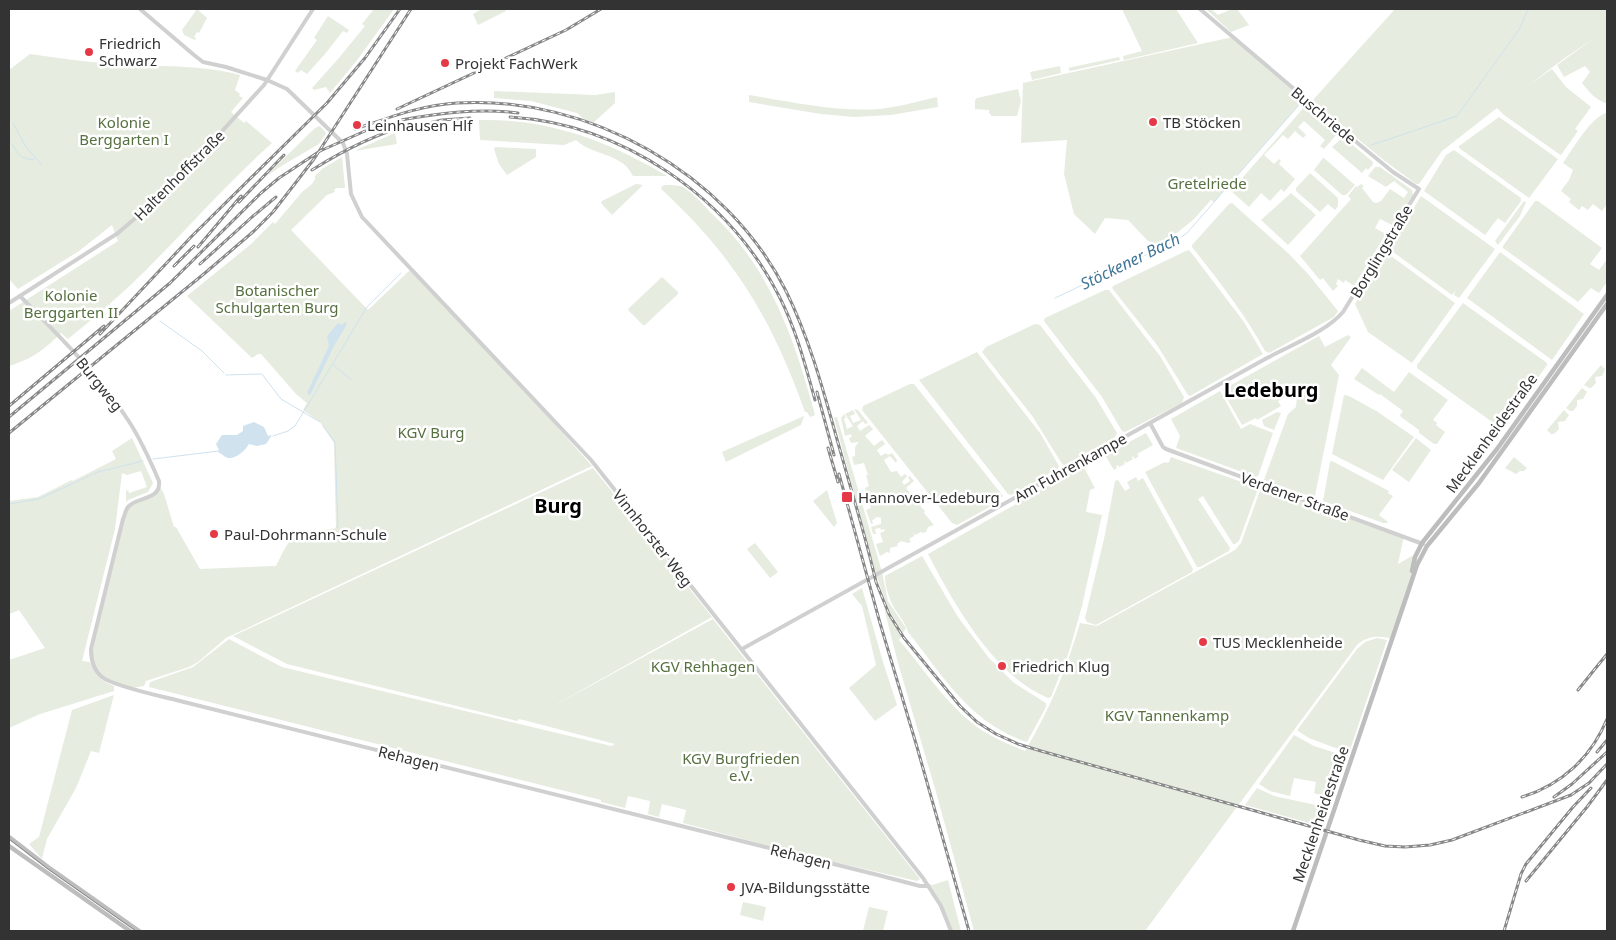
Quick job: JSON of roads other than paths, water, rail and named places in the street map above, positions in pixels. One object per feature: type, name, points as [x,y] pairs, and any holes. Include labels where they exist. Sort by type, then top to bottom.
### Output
[{"type":"main road","name":"Mecklenheidestraße","points":[[1294,931],[1408,592],[1415,557],[1506,437],[1607,295]]},
{"type":"main road","name":"Mecklenheidestraße","points":[[1425,544],[1480,483],[1607,304]]},
{"type":"main road","points":[[1506,437],[1512,436]]},
{"type":"main road","points":[[1479,473],[1480,483]]},
{"type":"main road","points":[[9,837],[139,931]]},
{"type":"main road","points":[[9,846],[130,931]]},
{"type":"street","points":[[140,9],[197,59],[267,80]]},
{"type":"street","name":"Haltenhoffstraße","points":[[9,303],[118,234],[153,204],[186,172],[267,80],[313,9]]},
{"type":"street","name":"Buschriede","points":[[1200,9],[1360,145],[1393,172],[1419,189]]},
{"type":"street","name":"Vinnhorster Weg","points":[[267,80],[280,85],[293,94],[343,143],[347,158],[351,194],[362,217],[586,454],[929,886],[941,906],[951,931]]},
{"type":"street","name":"Borglingstraße","points":[[1343,312],[1419,189]]},
{"type":"street","name":"Burgweg","points":[[20,296],[66,344],[122,410],[158,477],[160,485]]},
{"type":"street","name":"Am Fuhrenkampe","points":[[742,649],[1332,323],[1343,312]]},
{"type":"street","name":"Verdener Straße","points":[[1150,423],[1163,447],[1425,544]]},
{"type":"street","name":"Rehagen","points":[[160,485],[157,492],[152,496],[135,502],[129,507],[123,519],[91,649],[94,666],[102,678],[176,700],[920,886],[929,886]]},
{"type":"water","points":[[345,322],[347,324],[310,395],[307,393],[329,346],[327,336],[338,323],[342,325]]},
{"type":"water","points":[[254,422],[264,427],[268,436],[272,435],[266,444],[257,446],[249,444],[240,454],[231,458],[218,452],[216,444],[222,435],[237,435],[243,431],[243,426]]},
{"type":"waterway","name":"Stöckener Bach","points":[[1384,141],[1457,116],[1520,28],[1528,9]]},
{"type":"waterway","name":"Stöckener Bach","points":[[1055,298],[1177,240],[1187,233],[1299,105]]},
{"type":"waterway","points":[[13,123],[26,147],[42,165]]},
{"type":"waterway","name":"Stöckener Bach","points":[[1371,145],[1383,141]]},
{"type":"waterway","points":[[12,144],[23,158],[34,159]]},
{"type":"waterway","points":[[273,436],[288,431],[295,426],[367,307],[401,273]]},
{"type":"waterway","points":[[160,321],[202,351],[224,373]]},
{"type":"waterway","points":[[333,365],[352,380]]},
{"type":"waterway","points":[[226,375],[262,374],[281,399],[320,422]]},
{"type":"waterway","points":[[323,426],[335,442],[338,527],[336,527]]},
{"type":"waterway","points":[[153,459],[219,451]]},
{"type":"waterway","points":[[9,504],[39,499],[98,472],[143,461]]},
{"type":"tram line","points":[[9,839],[136,931]]},
{"type":"railway","points":[[100,334],[192,236],[327,103],[365,58],[400,9]]},
{"type":"railway","points":[[9,433],[205,273],[273,212],[314,159],[411,9]]},
{"type":"railway","points":[[397,109],[566,30],[601,9]]},
{"type":"railway","points":[[355,129],[392,116],[444,104],[506,104],[555,112],[603,128],[648,150],[691,178],[728,211],[760,249],[786,291],[796,312],[812,354],[865,537],[876,582],[889,614],[904,638],[960,706],[977,722],[996,734],[1018,744],[1041,751],[1359,840],[1385,846],[1405,847],[1430,845],[1452,840],[1571,795],[1589,783],[1607,764]]},
{"type":"railway","points":[[401,120],[459,112],[489,111],[518,113]]},
{"type":"railway","points":[[510,117],[552,123],[592,134],[631,150],[667,172],[701,197],[731,227],[757,260],[779,296],[795,334],[815,400]]},
{"type":"railway","points":[[408,128],[442,120],[470,118]]},
{"type":"railway","points":[[312,170],[361,143],[413,124]]},
{"type":"railway","points":[[9,417],[170,283],[261,193],[279,178],[320,151],[365,131]]},
{"type":"railway","points":[[239,202],[284,155]]},
{"type":"railway","points":[[198,247],[241,196]]},
{"type":"railway","points":[[200,264],[276,197]]},
{"type":"railway","points":[[174,266],[194,246]]},
{"type":"railway","points":[[9,406],[104,326]]},
{"type":"railway","points":[[817,392],[834,455]]},
{"type":"railway","points":[[828,448],[838,482]]},
{"type":"railway","points":[[839,474],[969,931]]},
{"type":"railway","points":[[1578,690],[1607,654]]},
{"type":"railway","points":[[1522,797],[1549,785],[1573,768],[1592,746],[1607,719]]},
{"type":"railway","points":[[1597,752],[1607,740]]},
{"type":"railway","points":[[1554,797],[1572,784],[1607,752]]},
{"type":"railway","points":[[1526,881],[1607,780]]},
{"type":"railway","points":[[1504,931],[1521,874],[1526,864],[1591,788]]},
{"type":"place","name":"Friedrich Schwarz","points":[[89,52]]},
{"type":"place","name":"Projekt FachWerk","points":[[445,63]]},
{"type":"place","name":"TB Stöcken","points":[[1153,122]]},
{"type":"place","name":"Leinhausen Hlf","points":[[357,125]]},
{"type":"place","name":"Hannover-Ledeburg","points":[[847,497]]},
{"type":"place","name":"Paul-Dohrmann-Schule","points":[[214,534]]},
{"type":"place","name":"TUS Mecklenheide","points":[[1203,642]]},
{"type":"place","name":"Friedrich Klug","points":[[1002,666]]},
{"type":"place","name":"JVA-Bildungsstätte","points":[[731,887]]},
{"type":"district","name":"Ledeburg","points":[[1271,389]]},
{"type":"district","name":"Burg","points":[[558,505]]},
{"type":"park label","name":"Kolonie Berggarten I","points":[[124,130]]},
{"type":"park label","name":"Gretelriede","points":[[1207,183]]},
{"type":"park label","name":"Botanischer Schulgarten Burg","points":[[277,298]]},
{"type":"park label","name":"Kolonie Berggarten II","points":[[71,304]]},
{"type":"park label","name":"KGV Burg","points":[[431,432]]},
{"type":"park label","name":"KGV Rehhagen","points":[[703,666]]},
{"type":"park label","name":"KGV Tannenkamp","points":[[1167,715]]},
{"type":"park label","name":"KGV Burgfrieden e.V.","points":[[741,766]]}]
